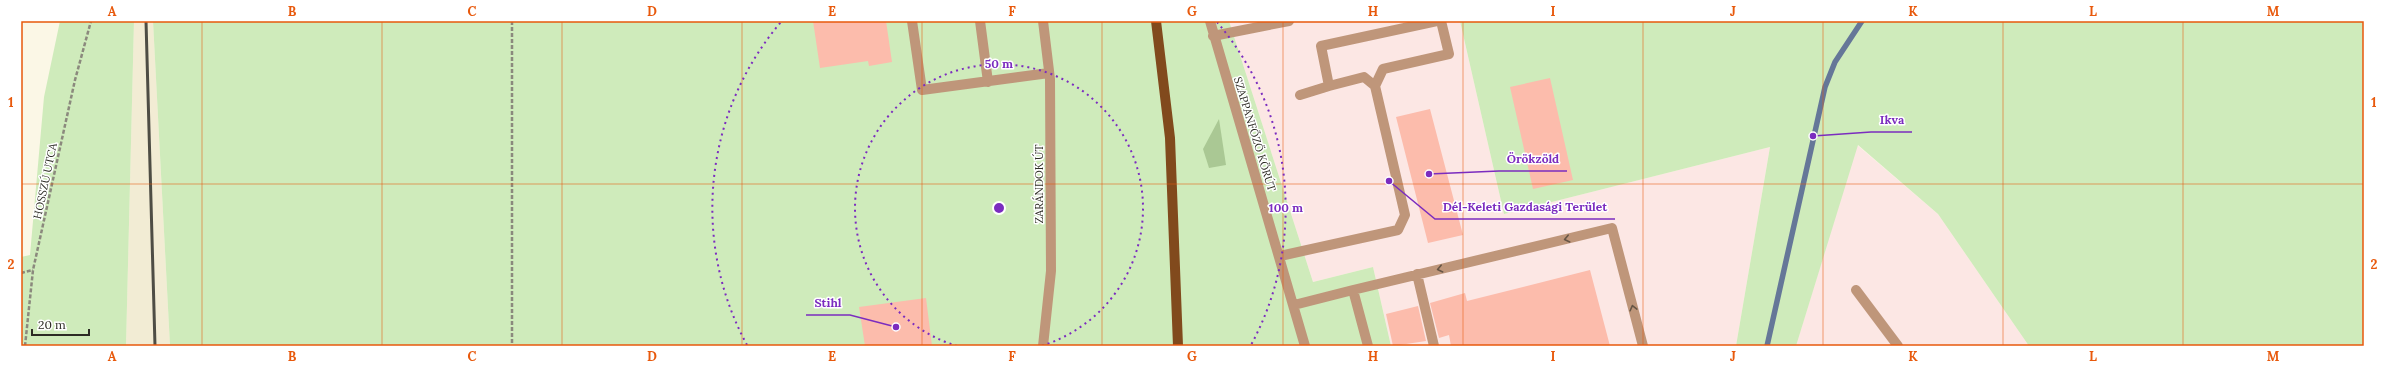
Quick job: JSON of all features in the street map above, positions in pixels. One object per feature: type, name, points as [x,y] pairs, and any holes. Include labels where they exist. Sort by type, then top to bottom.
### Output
[{"type":"main road","points":[[1156,21],[1170,138],[1178,346]]},
{"type":"lane","points":[[912,21],[922,90],[1049,73]]},
{"type":"lane","points":[[980,21],[988,82]]},
{"type":"lane","name":"ZARÁNDOK ÚT","points":[[1043,21],[1049,73],[1051,271],[1043,346]]},
{"type":"lane","name":"SZAPPANFŐZŐ KÖRÚT","points":[[1210,21],[1213,36],[1280,256],[1305,346]]},
{"type":"lane","points":[[1213,36],[1289,21]]},
{"type":"lane","points":[[1329,86],[1321,46],[1437,21]]},
{"type":"lane","points":[[1280,256],[1398,230],[1404,215],[1375,86],[1383,69],[1449,54],[1442,21]]},
{"type":"lane","points":[[1300,95],[1364,77],[1375,86]]},
{"type":"lane","points":[[1294,305],[1612,228],[1643,346]]},
{"type":"lane","points":[[1417,274],[1434,346]]},
{"type":"lane","points":[[1353,290],[1368,346]]},
{"type":"lane","points":[[1856,290],[1898,346]]},
{"type":"path","name":"HOSSZÚ UTCA","points":[[25,346],[33,270],[75,80],[91,21]]},
{"type":"path","points":[[512,21],[512,346]]},
{"type":"path","points":[[21,273],[33,270]]},
{"type":"shaded area","points":[[134,21],[153,21],[170,346],[126,346]]},
{"type":"shaded area","points":[[1229,21],[1460,21],[1504,214],[1770,147],[1736,346],[1391,346],[1373,267],[1313,282]]},
{"type":"shaded area","points":[[1857,145],[1938,214],[2029,346],[1796,346]]},
{"type":"green space","points":[[60,21],[134,21],[126,346],[21,346],[21,257],[30,255],[44,97]]},
{"type":"green space","points":[[153,21],[1229,21],[1313,282],[1373,267],[1391,346],[170,346]]},
{"type":"green space","points":[[1460,21],[2364,21],[2364,346],[2029,346],[1938,214],[1858,145],[1796,346],[1736,346],[1770,147],[1504,214]]},
{"type":"green space","points":[[1219,119],[1226,165],[1209,168],[1203,149]]},
{"type":"building","points":[[813,21],[886,21],[892,62],[869,66],[868,61],[820,68]]},
{"type":"building","points":[[1550,78],[1573,180],[1533,189],[1510,87]]},
{"type":"building","points":[[1430,109],[1463,235],[1428,243],[1396,117]]},
{"type":"building","points":[[1590,270],[1610,346],[1451,346],[1449,335],[1439,338],[1430,303],[1465,293],[1467,301]]},
{"type":"building","points":[[926,298],[932,346],[865,346],[859,307]]},
{"type":"building","points":[[1418,306],[1426,341],[1393,346],[1386,314]]},
{"type":"waterway","points":[[1767,346],[1825,87],[1835,62],[1862,21]]},
{"type":"railway","points":[[146,21],[155,346]]},
{"type":"place","name":"Ikva","points":[[1813,136]]},
{"type":"place","name":"Örökzöld","points":[[1429,174]]},
{"type":"place","name":"Dél-Keleti Gazdasági Terület","points":[[1389,181]]},
{"type":"place","name":"Stihl","points":[[896,327]]}]
